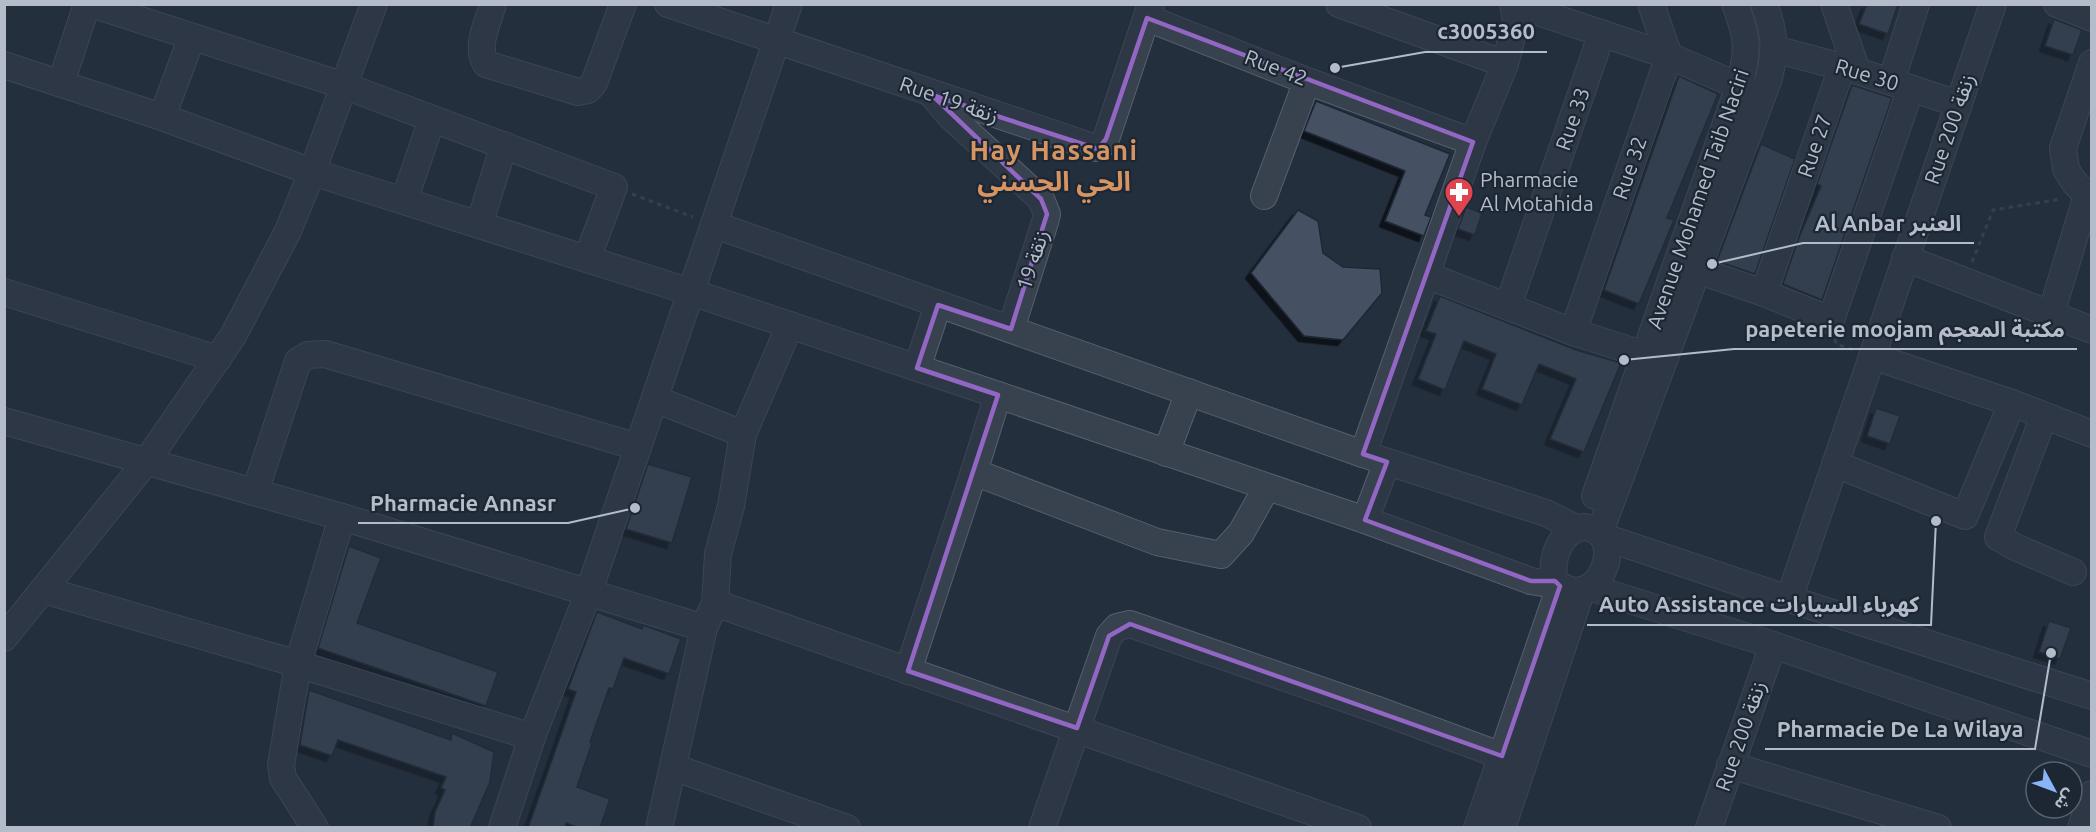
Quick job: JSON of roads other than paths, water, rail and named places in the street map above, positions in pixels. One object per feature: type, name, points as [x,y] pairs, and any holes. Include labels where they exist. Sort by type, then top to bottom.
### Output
[{"type":"street","points":[[61,84],[87,4]]},
{"type":"street","points":[[92,4],[128,10],[192,37],[345,86],[614,187],[587,259]]},
{"type":"street","points":[[4,638],[147,462],[218,359],[253,300],[288,231],[345,86],[374,4]]},
{"type":"street","points":[[493,4],[480,47],[481,56],[486,64],[578,93],[588,90],[594,82],[623,4]]},
{"type":"street","points":[[502,828],[532,737],[588,594],[789,4]]},
{"type":"street","points":[[1339,4],[1504,64]]},
{"type":"street","points":[[1365,520],[1375,458],[1426,275],[1473,142],[1504,64],[1516,21],[1514,4],[1586,21],[1739,86]]},
{"type":"street","points":[[1651,4],[1669,56]]},
{"type":"street","name":"Avenue Mohamed Taib Naciri","points":[[1591,531],[1654,358],[1739,86],[1746,60],[1746,43],[1744,28],[1735,4]]},
{"type":"street","name":"Avenue Mohamed Taib Naciri","points":[[1654,358],[1698,270],[1769,78],[1774,36],[1764,4]]},
{"type":"street","points":[[1834,4],[1850,68]]},
{"type":"street","points":[[1698,270],[1831,320],[1901,85],[1916,4]]},
{"type":"street","name":"Rue 200 زنقة","points":[[1789,599],[1993,4]]},
{"type":"street","points":[[2057,4],[2091,18]]},
{"type":"street","name":"Rue 19 زنقة","points":[[671,5],[1096,148],[1106,139],[1149,11]]},
{"type":"street","name":"Rue 42","points":[[1149,11],[1307,81],[1473,142]]},
{"type":"street","name":"Rue 33","points":[[1508,306],[1586,21]]},
{"type":"street","points":[[162,117],[192,37]]},
{"type":"street","name":"Rue 30","points":[[1774,49],[1850,68],[1959,104]]},
{"type":"street","name":"Rue 32","points":[[1573,332],[1669,56]]},
{"type":"street","points":[[2051,314],[2089,194],[2074,182],[2066,169],[2063,148],[2091,63]]},
{"type":"street","points":[[4,65],[162,117],[312,172],[691,292],[998,395],[1365,520],[1531,581],[1571,586],[1773,645],[2091,754]]},
{"type":"street","name":"Rue 27","points":[[1764,293],[1850,68]]},
{"type":"street","points":[[1264,196],[1307,81]]},
{"type":"street","name":"19 زنقة","points":[[932,94],[944,110],[1041,199],[1045,206],[1045,222],[1011,329]]},
{"type":"street","points":[[404,201],[432,119]]},
{"type":"street","points":[[479,225],[504,146]]},
{"type":"street","points":[[715,225],[1375,458],[1546,513],[1591,531],[1789,599],[2091,696]]},
{"type":"street","points":[[1905,258],[2091,330]]},
{"type":"street","points":[[1426,275],[1573,332],[1654,358]]},
{"type":"street","points":[[4,292],[218,359]]},
{"type":"street","points":[[917,368],[938,305]]},
{"type":"street","points":[[659,828],[704,628],[715,603],[718,554],[731,506],[743,434],[790,326]]},
{"type":"street","points":[[255,492],[298,361],[308,355],[325,354],[638,447]]},
{"type":"street","points":[[1872,356],[2012,403],[2091,434]]},
{"type":"street","points":[[1166,453],[1188,392]]},
{"type":"street","points":[[908,671],[998,395]]},
{"type":"street","points":[[655,399],[743,434]]},
{"type":"street","points":[[1965,516],[2012,403]]},
{"type":"street","points":[[1998,537],[2044,416]]},
{"type":"street","points":[[4,421],[342,517],[704,628]]},
{"type":"street","points":[[1835,464],[1965,516],[2015,547],[2073,573]]},
{"type":"street","points":[[974,472],[1157,542],[1221,555],[1241,533],[1268,487]]},
{"type":"street","points":[[315,828],[281,772],[298,664],[342,517]]},
{"type":"street","points":[[1591,531],[1607,541],[1608,551],[1604,568],[1598,580],[1571,586],[1554,564],[1558,549],[1566,535],[1591,531]]},
{"type":"street","points":[[1477,828],[1502,756],[1571,586]]},
{"type":"street","points":[[1502,828],[1571,586]]},
{"type":"street","points":[[44,591],[298,664],[532,737]]},
{"type":"street","points":[[715,603],[1358,828]]},
{"type":"street","points":[[1042,828],[1109,636],[1118,627],[1130,624],[1378,710],[1502,756]]},
{"type":"street","name":"Rue 200 زنقة","points":[[1709,828],[1773,645]]},
{"type":"street","points":[[1730,765],[1923,826]]},
{"type":"street","points":[[673,767],[847,828]]},
{"type":"street","points":[[2081,828],[2091,794]]},
{"type":"place","name":"c3005360","points":[[1335,68]]},
{"type":"place","name":"Pharmacie Al Motahida","points":[[1459,218]]},
{"type":"place","name":"Al Anbar العنبر","points":[[1712,264]]},
{"type":"place","name":"papeterie moojam مكتبة المعجم","points":[[1624,360]]},
{"type":"place","name":"Pharmacie Annasr","points":[[635,508]]},
{"type":"place","name":"Auto Assistance كهرباء السيارات","points":[[1936,521]]},
{"type":"place","name":"Pharmacie De La Wilaya","points":[[2051,653]]},
{"type":"district","name":"Hay Hassani الحي الحسني","points":[[1054,166]]}]
